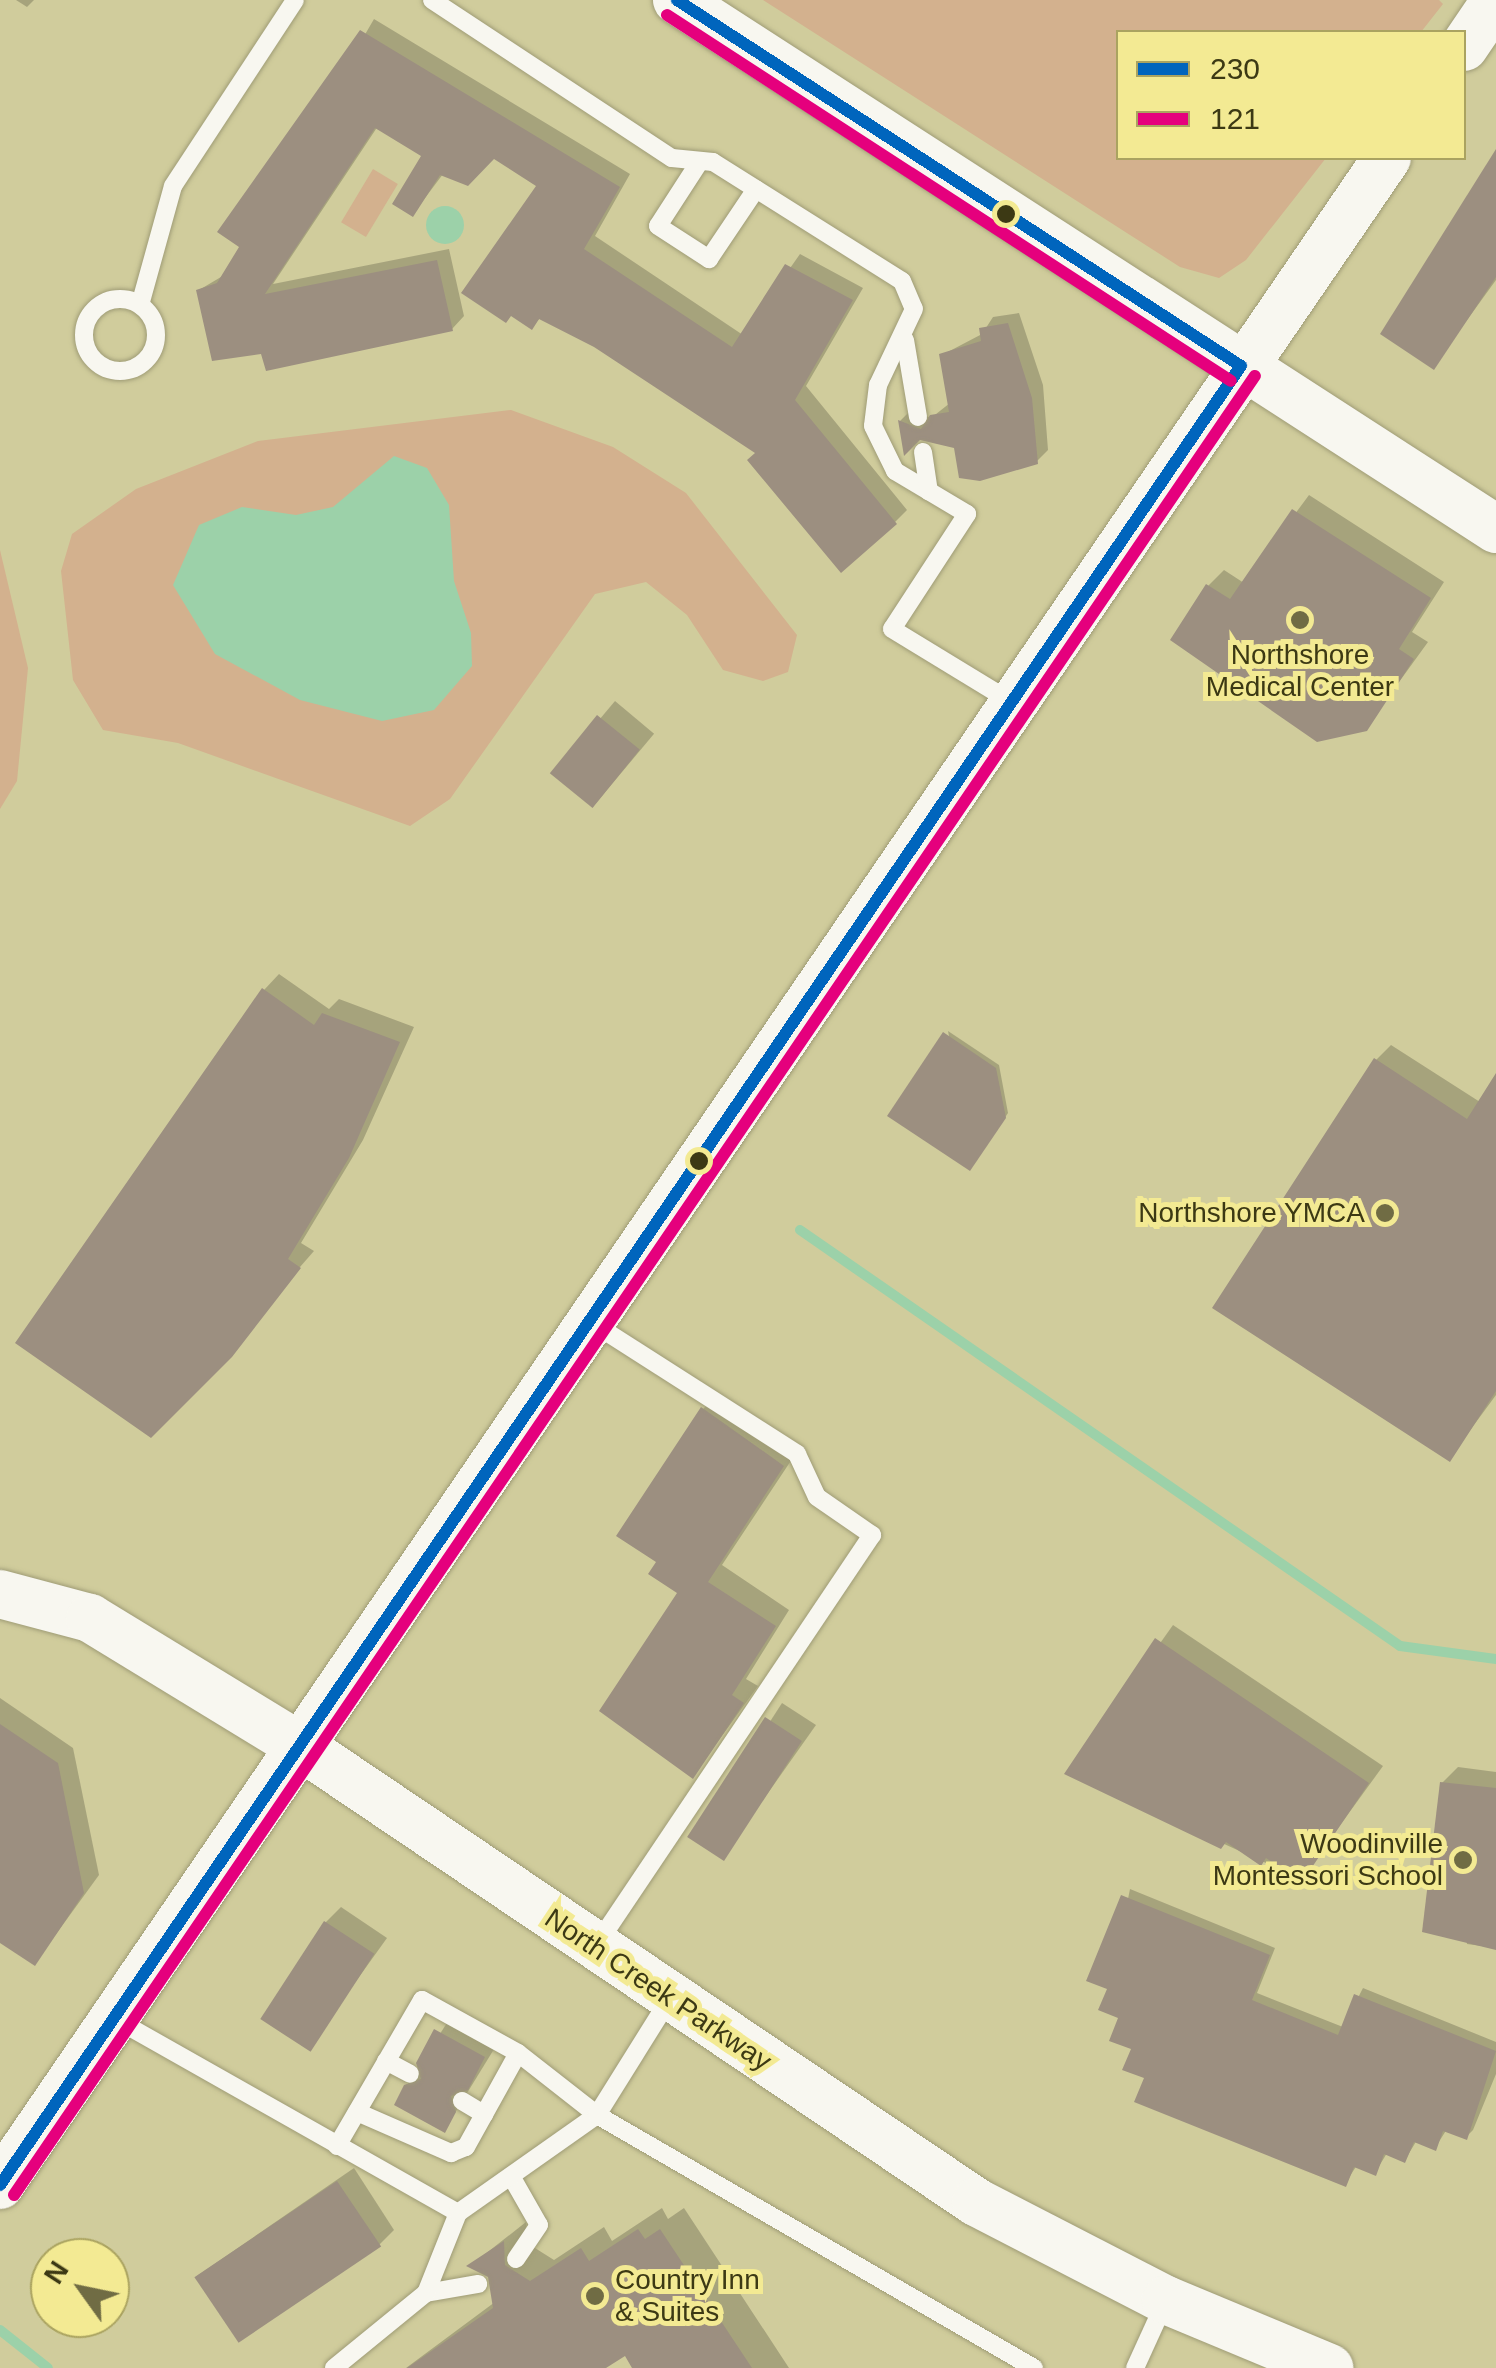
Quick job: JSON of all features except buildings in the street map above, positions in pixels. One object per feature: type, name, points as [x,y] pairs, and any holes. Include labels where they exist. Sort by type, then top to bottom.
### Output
[{"type":"main road","points":[[676,0],[1496,529]]},
{"type":"main road","points":[[1466,44],[1496,0]]},
{"type":"main road","points":[[0,2185],[112,2018],[303,1748],[589,1321],[1386,160]]},
{"type":"main road","name":"North Creek Parkway","points":[[0,1594],[90,1618],[303,1748],[976,2202],[1166,2300],[1329,2368]]},
{"type":"lane","points":[[140,304],[116,299],[93,310],[84,335],[96,362],[120,370],[146,359],[156,334],[140,304],[173,186],[295,0]]},
{"type":"lane","points":[[432,0],[672,158],[700,161],[756,189],[902,282],[914,309],[905,340],[878,385],[873,426],[895,471],[967,514],[892,628],[1013,703]]},
{"type":"lane","points":[[700,161],[658,226],[709,259],[756,189]]},
{"type":"lane","points":[[905,340],[918,417]]},
{"type":"lane","points":[[923,452],[929,492]]},
{"type":"lane","points":[[589,1321],[797,1454],[817,1497],[872,1535],[595,1946]]},
{"type":"lane","points":[[426,2294],[458,2212],[597,2115],[670,1998]]},
{"type":"lane","points":[[337,2146],[422,2000],[518,2053],[597,2115],[1034,2368]]},
{"type":"lane","points":[[112,2018],[458,2212]]},
{"type":"lane","points":[[356,2112],[451,2154],[466,2147],[518,2053]]},
{"type":"lane","points":[[386,2061],[410,2074]]},
{"type":"lane","points":[[462,2101],[484,2114]]},
{"type":"lane","points":[[511,2176],[539,2225],[516,2259]]},
{"type":"lane","points":[[334,2368],[426,2294],[478,2284]]},
{"type":"lane","points":[[1135,2368],[1166,2300]]},
{"type":"shaded area","points":[[763,0],[1439,0],[1443,4],[1423,30],[1116,30],[1116,160],[1324,160],[1246,260],[1219,278],[1180,267]]},
{"type":"shaded area","points":[[373,169],[398,184],[366,237],[341,222]]},
{"type":"shaded area","points":[[445,206],[459,211],[464,225],[459,239],[445,244],[431,239],[426,225],[431,211]]},
{"type":"shaded area","points":[[511,410],[613,447],[686,493],[797,635],[788,672],[763,681],[723,670],[687,615],[646,582],[595,594],[450,799],[410,826],[178,743],[103,730],[73,680],[61,571],[72,534],[136,489],[258,441]]},
{"type":"shaded area","points":[[394,456],[427,468],[449,505],[454,581],[471,633],[472,666],[434,710],[382,721],[300,700],[215,654],[173,585],[199,525],[242,507],[296,515],[333,507]]},
{"type":"shaded area","points":[[0,550],[28,668],[17,781],[0,809]]},
{"type":"waterway","points":[[800,1230],[1400,1646],[1496,1659]]},
{"type":"waterway","points":[[0,2330],[48,2368]]},
{"type":"transit line","name":"230","points":[[677,0],[1241,366]]},
{"type":"transit line","name":"121","points":[[667,15],[1231,381]]},
{"type":"transit line","name":"230","points":[[0,2185],[1241,366]]},
{"type":"transit line","name":"121","points":[[14,2195],[1255,376]]},
{"type":"place","name":"Northshore Medical Center","points":[[1300,620]]},
{"type":"place","name":"Northshore YMCA","points":[[1385,1213]]},
{"type":"place","name":"Woodinville Montessori School","points":[[1463,1860]]},
{"type":"place","name":"Country Inn & Suites","points":[[595,2296]]}]
